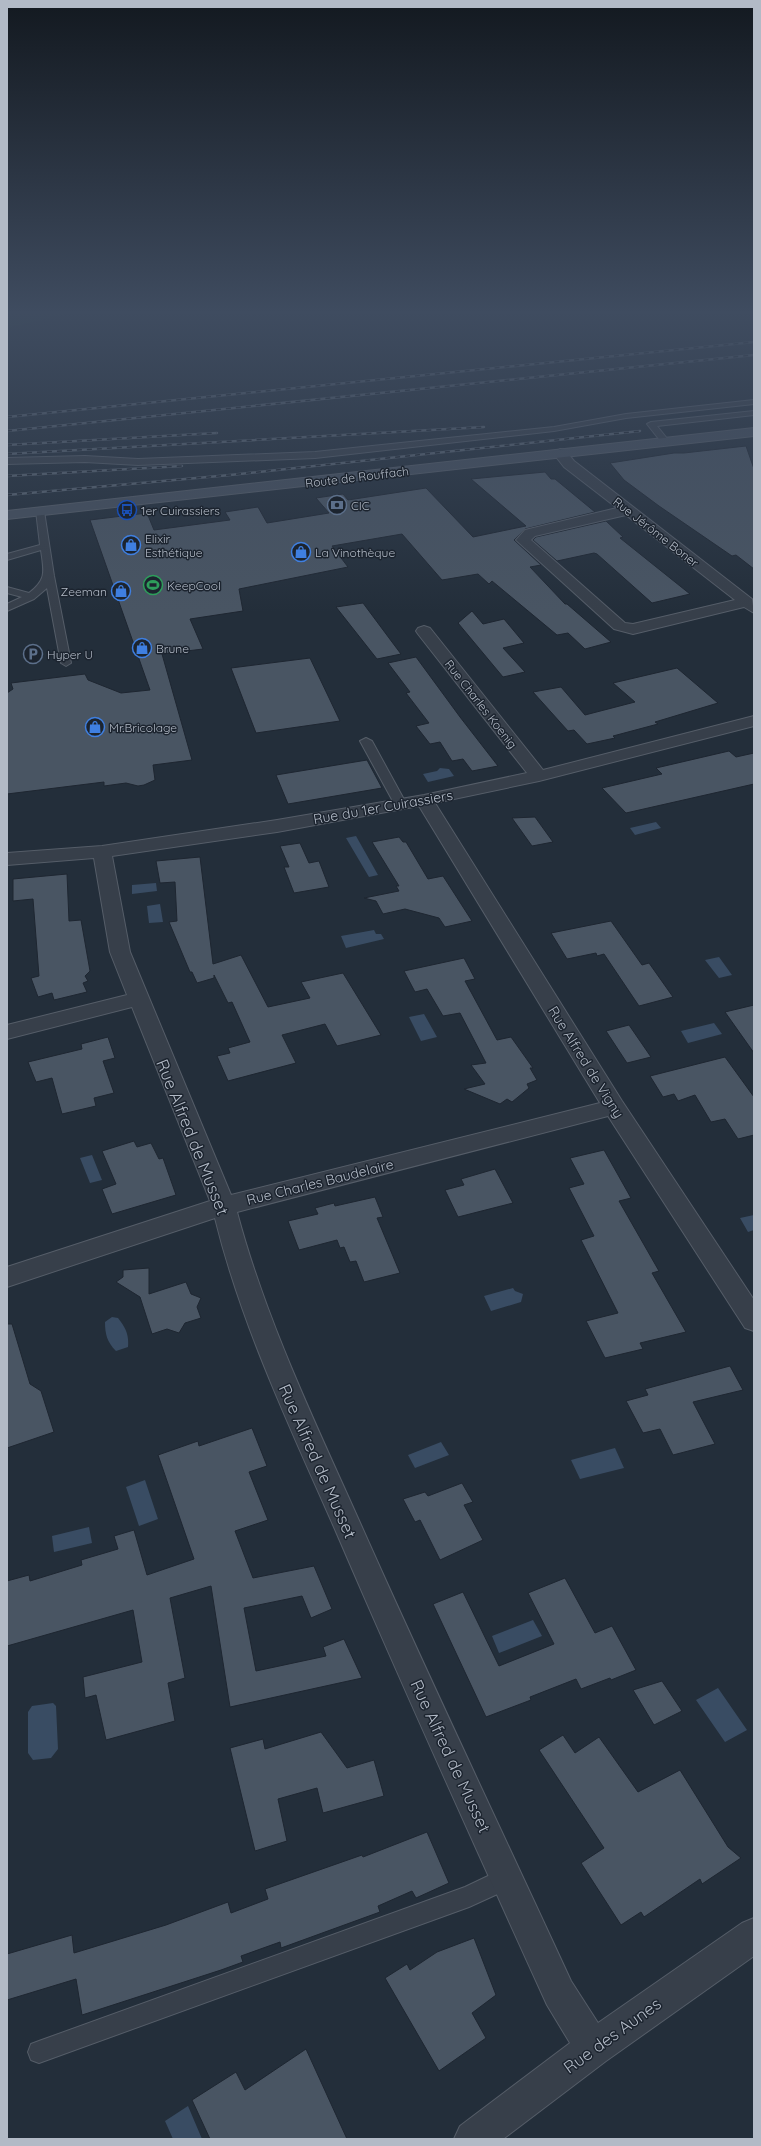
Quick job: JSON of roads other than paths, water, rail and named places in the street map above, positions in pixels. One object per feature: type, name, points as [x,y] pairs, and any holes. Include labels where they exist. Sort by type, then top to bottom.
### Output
[{"type":"main road","name":"Route de Rouffach","points":[[7,514],[281,486],[754,432]]},
{"type":"street","name":"Rue Jérôme Boner","points":[[560,453],[569,464],[750,605]]},
{"type":"street","points":[[629,510],[530,533],[523,540],[620,626],[633,630],[750,605]]},
{"type":"street","name":"Rue Charles Koenig","points":[[424,631],[539,776]]},
{"type":"street","name":"Rue du 1er Cuirassiers","points":[[7,859],[102,852],[277,826],[401,805],[539,776],[754,722]]},
{"type":"street","name":"Rue Alfred de Vigny","points":[[424,800],[614,1107],[754,1321]]},
{"type":"street","name":"Rue Alfred de Musset","points":[[102,852],[120,952],[224,1206],[233,1249],[280,1374],[370,1578],[559,1993],[593,2048]]},
{"type":"street","points":[[7,1032],[138,999]]},
{"type":"street","name":"Rue Charles Baudelaire","points":[[7,1276],[224,1206],[614,1107]]},
{"type":"street","name":"Rue des Aunes","points":[[473,2139],[593,2048],[754,1935]]},
{"type":"lane","points":[[7,461],[85,459],[138,462],[315,455],[554,429],[633,416],[675,411]]},
{"type":"lane","points":[[665,441],[651,424],[754,414]]},
{"type":"lane","points":[[40,511],[49,576],[66,663]]},
{"type":"lane","points":[[7,557],[27,550],[45,547]]},
{"type":"lane","points":[[7,608],[31,597],[42,588],[49,576]]},
{"type":"lane","points":[[7,590],[31,597]]},
{"type":"lane","points":[[366,741],[401,805]]},
{"type":"lane","points":[[39,2052],[469,1896],[507,1878]]},
{"type":"water","points":[[440,768],[449,769],[454,776],[428,782],[423,774],[437,771]]},
{"type":"water","points":[[656,822],[661,828],[635,835],[630,828]]},
{"type":"water","points":[[356,836],[378,875],[369,877],[346,838]]},
{"type":"water","points":[[156,883],[157,891],[132,894],[132,885]]},
{"type":"water","points":[[160,904],[163,922],[149,923],[147,906]]},
{"type":"water","points":[[374,930],[376,934],[381,934],[384,939],[346,948],[341,936]]},
{"type":"water","points":[[719,957],[732,975],[719,978],[705,960]]},
{"type":"water","points":[[424,1014],[437,1037],[421,1041],[409,1017]]},
{"type":"water","points":[[714,1023],[722,1034],[688,1043],[681,1031]]},
{"type":"water","points":[[92,1155],[102,1180],[90,1183],[80,1158]]},
{"type":"water","points":[[754,1215],[754,1230],[748,1232],[740,1218]]},
{"type":"water","points":[[513,1288],[515,1291],[523,1294],[521,1302],[491,1311],[484,1296]]},
{"type":"water","points":[[112,1317],[118,1318],[121,1322],[125,1328],[128,1339],[128,1347],[116,1351],[107,1338],[105,1330],[105,1322]]},
{"type":"water","points":[[441,1442],[449,1455],[415,1468],[408,1455]]},
{"type":"water","points":[[615,1448],[624,1468],[580,1479],[571,1460]]},
{"type":"water","points":[[145,1480],[158,1519],[139,1526],[126,1487]]},
{"type":"water","points":[[89,1527],[92,1543],[54,1552],[52,1536]]},
{"type":"water","points":[[533,1620],[542,1636],[499,1653],[492,1636]]},
{"type":"water","points":[[718,1688],[747,1730],[725,1742],[696,1700]]},
{"type":"water","points":[[53,1703],[56,1706],[58,1749],[51,1758],[33,1760],[28,1753],[28,1712],[32,1706]]},
{"type":"water","points":[[188,2106],[202,2139],[173,2139],[165,2121]]},
{"type":"railway","points":[[7,417],[65,411]]},
{"type":"railway","points":[[7,431],[202,411]]},
{"type":"railway","points":[[7,454],[484,427]]},
{"type":"railway","points":[[7,495],[230,475],[640,431]]},
{"type":"railway","points":[[7,445],[217,433]]},
{"type":"railway","points":[[7,476],[182,466]]},
{"type":"place","name":"CIC","points":[[337,505]]},
{"type":"place","name":"1er Cuirassiers","points":[[127,510]]},
{"type":"place","name":"Elixir Esthétique","points":[[131,545]]},
{"type":"place","name":"La Vinothèque","points":[[301,552]]},
{"type":"place","name":"KeepCool","points":[[153,585]]},
{"type":"place","name":"Zeeman","points":[[121,591]]},
{"type":"place","name":"Brune","points":[[142,648]]},
{"type":"place","name":"Hyper U","points":[[33,654]]},
{"type":"place","name":"Mr.Bricolage","points":[[95,727]]}]
